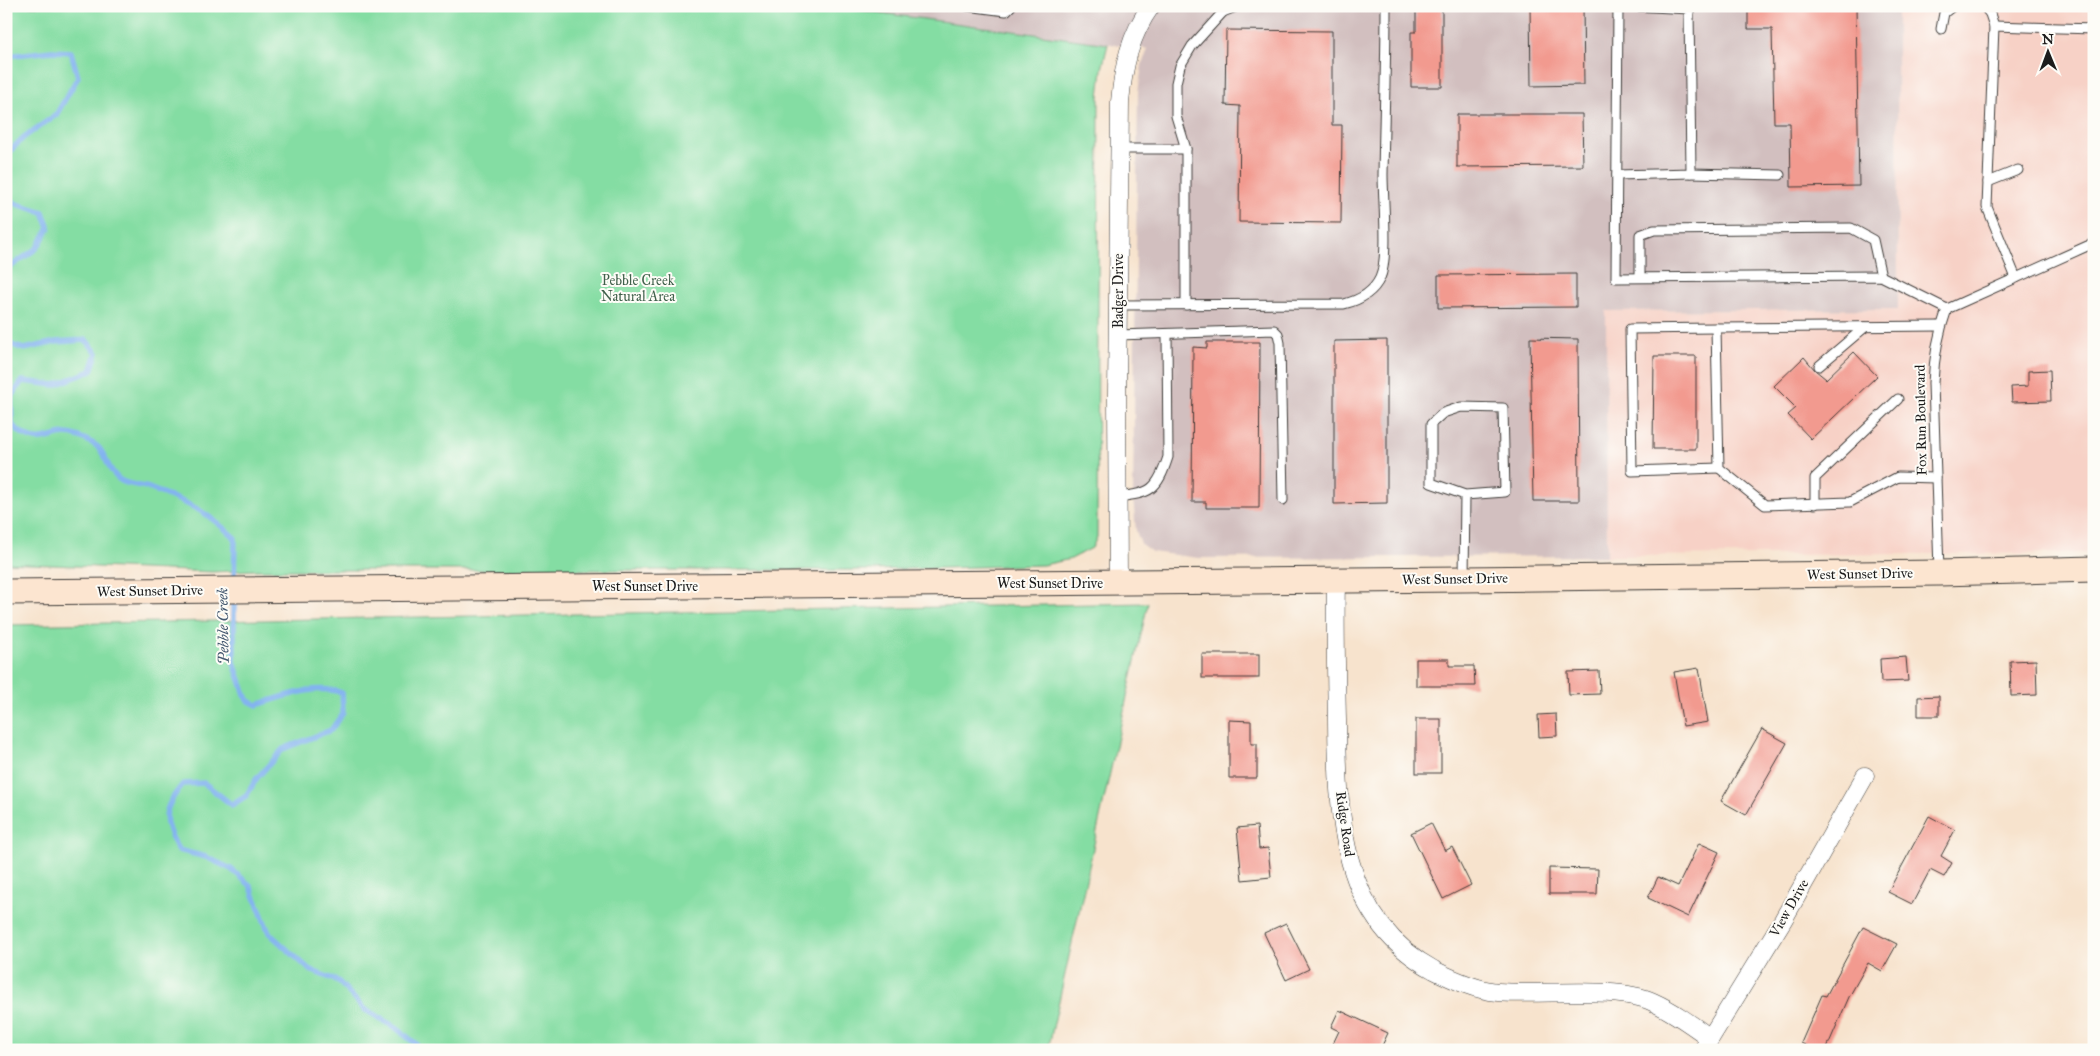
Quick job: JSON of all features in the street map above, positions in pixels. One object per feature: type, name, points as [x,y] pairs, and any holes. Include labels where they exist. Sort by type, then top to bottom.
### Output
[{"type":"main road","name":"West Sunset Drive","points":[[6,592],[1464,579],[1939,573],[2094,569]]},
{"type":"street","name":"Badger Drive","points":[[1118,582],[1119,149],[1122,76],[1130,46],[1149,7]]},
{"type":"street","name":"Ridge Road","points":[[1336,580],[1337,731],[1340,810],[1344,844],[1354,877],[1370,909],[1390,936],[1419,962],[1456,982],[1496,992],[1595,993],[1631,996],[1652,1001],[1707,1044]]},
{"type":"street","name":"View Drive","points":[[1707,1044],[1783,920],[1865,776]]},
{"type":"lane","points":[[967,6],[1006,11],[1011,6]]},
{"type":"lane","points":[[1186,305],[1186,149],[1176,116],[1176,82],[1180,66],[1192,46],[1222,9],[1238,6]]},
{"type":"lane","points":[[1118,305],[1344,304],[1358,301],[1374,288],[1380,278],[1384,254],[1383,175],[1386,6]]},
{"type":"lane","points":[[1618,6],[1616,278],[1881,276],[1948,309],[2094,243]]},
{"type":"lane","points":[[1633,6],[1689,9],[1692,173]]},
{"type":"lane","points":[[1941,29],[1944,13],[1952,6]]},
{"type":"lane","points":[[1984,6],[1990,14],[1994,26],[1987,207],[2016,278]]},
{"type":"lane","points":[[1994,26],[2094,29]]},
{"type":"lane","points":[[1119,149],[1186,149]]},
{"type":"lane","points":[[1988,182],[2018,170]]},
{"type":"lane","points":[[1617,175],[1692,173],[1780,175]]},
{"type":"lane","points":[[1640,277],[1640,235],[1654,230],[1842,228],[1851,228],[1873,240],[1881,276]]},
{"type":"lane","name":"Fox Run Boulevard","points":[[1939,573],[1933,383],[1934,358],[1941,326],[1948,309]]},
{"type":"lane","points":[[1819,366],[1865,326]]},
{"type":"lane","points":[[1936,478],[1898,477],[1850,502],[1765,505],[1719,468],[1632,471],[1630,329],[1941,326]]},
{"type":"lane","points":[[1716,328],[1719,468]]},
{"type":"lane","points":[[1118,335],[1274,330],[1278,334],[1280,343],[1284,500]]},
{"type":"lane","points":[[1117,497],[1144,494],[1154,487],[1168,457],[1167,334]]},
{"type":"lane","points":[[1815,504],[1815,478],[1898,400]]},
{"type":"lane","points":[[1461,407],[1504,408],[1505,492],[1464,495],[1431,483],[1431,424],[1443,413],[1461,407]]},
{"type":"lane","points":[[1464,495],[1464,579]]},
{"type":"shaded area","points":[[829,6],[1897,6],[1898,309],[1606,311],[1607,556],[1199,558],[1152,552],[1141,544],[1136,531],[1133,497],[1138,93],[1142,65],[1148,49]]},
{"type":"shaded area","points":[[1897,6],[2094,6],[2094,553],[1607,556],[1606,311],[1898,309]]},
{"type":"green space","name":"Pebble Creek Natural Area","points":[[6,6],[829,6],[1108,44],[1102,69],[1099,97],[1097,537],[1092,548],[1071,559],[1043,565],[873,570],[254,570],[212,572],[6,563]]},
{"type":"green space","points":[[1148,603],[1048,1050],[6,1050],[6,625]]},
{"type":"building","points":[[1416,6],[1442,6],[1442,87],[1411,87],[1411,32],[1416,32]]},
{"type":"building","points":[[1530,6],[1583,6],[1584,85],[1531,86]]},
{"type":"building","points":[[1748,6],[1856,6],[1859,186],[1791,187],[1790,123],[1774,123],[1772,29],[1748,29]]},
{"type":"building","points":[[1226,30],[1332,31],[1332,125],[1342,125],[1341,223],[1239,222],[1240,106],[1225,105]]},
{"type":"building","points":[[1457,114],[1582,114],[1583,166],[1457,167]]},
{"type":"building","points":[[1576,274],[1576,307],[1438,308],[1438,275]]},
{"type":"building","points":[[1530,338],[1578,339],[1579,501],[1533,501]]},
{"type":"building","points":[[1387,340],[1387,503],[1334,504],[1334,341]]},
{"type":"building","points":[[1207,342],[1260,342],[1259,508],[1206,508],[1206,502],[1192,502],[1193,347],[1207,348]]},
{"type":"building","points":[[1854,352],[1877,376],[1811,439],[1788,415],[1796,408],[1774,386],[1804,357],[1826,379]]},
{"type":"building","points":[[1654,356],[1696,356],[1696,449],[1653,449]]},
{"type":"building","points":[[2050,370],[2051,401],[2012,402],[2011,387],[2028,386],[2028,371]]},
{"type":"building","points":[[1202,654],[1259,654],[1259,678],[1202,678]]},
{"type":"building","points":[[1906,657],[1908,681],[1881,682],[1880,659]]},
{"type":"building","points":[[1416,659],[1449,659],[1449,666],[1474,666],[1475,686],[1416,686]]},
{"type":"building","points":[[2036,660],[2037,695],[2011,696],[2010,661]]},
{"type":"building","points":[[1699,668],[1708,722],[1683,726],[1674,672]]},
{"type":"building","points":[[1599,671],[1600,694],[1569,695],[1568,672]]},
{"type":"building","points":[[1939,696],[1939,716],[1918,716],[1918,697]]},
{"type":"building","points":[[1556,714],[1557,736],[1539,737],[1538,715]]},
{"type":"building","points":[[1416,719],[1441,719],[1441,773],[1416,773]]},
{"type":"building","points":[[1229,720],[1251,721],[1251,744],[1257,744],[1257,778],[1229,778]]},
{"type":"building","points":[[1762,729],[1787,743],[1746,815],[1721,801]]},
{"type":"building","points":[[1929,816],[1955,830],[1941,856],[1952,863],[1944,877],[1930,870],[1912,904],[1888,892]]},
{"type":"building","points":[[1431,823],[1445,851],[1452,847],[1471,885],[1443,899],[1411,833]]},
{"type":"building","points":[[1257,826],[1259,849],[1268,848],[1271,877],[1242,880],[1237,828]]},
{"type":"building","points":[[1699,843],[1719,852],[1688,917],[1648,898],[1658,877],[1678,886]]},
{"type":"building","points":[[1549,868],[1598,869],[1597,894],[1549,894]]},
{"type":"building","points":[[1286,923],[1309,969],[1286,980],[1264,933]]},
{"type":"building","points":[[1863,927],[1897,944],[1882,971],[1868,963],[1849,997],[1826,1050],[1815,1050],[1801,1043],[1822,995],[1826,996]]},
{"type":"building","points":[[1339,1010],[1388,1033],[1380,1050],[1330,1050],[1339,1031],[1331,1027]]},
{"type":"waterway","name":"Pebble Creek","points":[[6,56],[52,51],[71,52],[78,77],[56,115],[24,137],[6,155]]},
{"type":"waterway","name":"Pebble Creek","points":[[6,198],[17,204],[43,212],[49,228],[37,248],[6,270]]},
{"type":"waterway","name":"Pebble Creek","points":[[6,343],[24,349],[56,342],[86,340],[97,353],[91,371],[55,385],[22,381],[11,398],[12,425],[23,434],[32,438],[40,439],[69,434],[87,440],[99,448],[113,473],[120,480],[149,488],[174,498],[209,516],[235,538],[234,584]]},
{"type":"waterway","name":"Pebble Creek","points":[[234,596],[234,663],[247,700],[257,705],[300,692],[332,690],[342,693],[343,713],[331,730],[283,749],[257,778],[246,796],[232,805],[204,783],[183,784],[171,801],[168,809],[166,816],[169,830],[178,850],[206,857],[231,869],[250,885],[269,933],[310,970],[338,981],[364,1009],[395,1027],[416,1044],[418,1050]]}]
